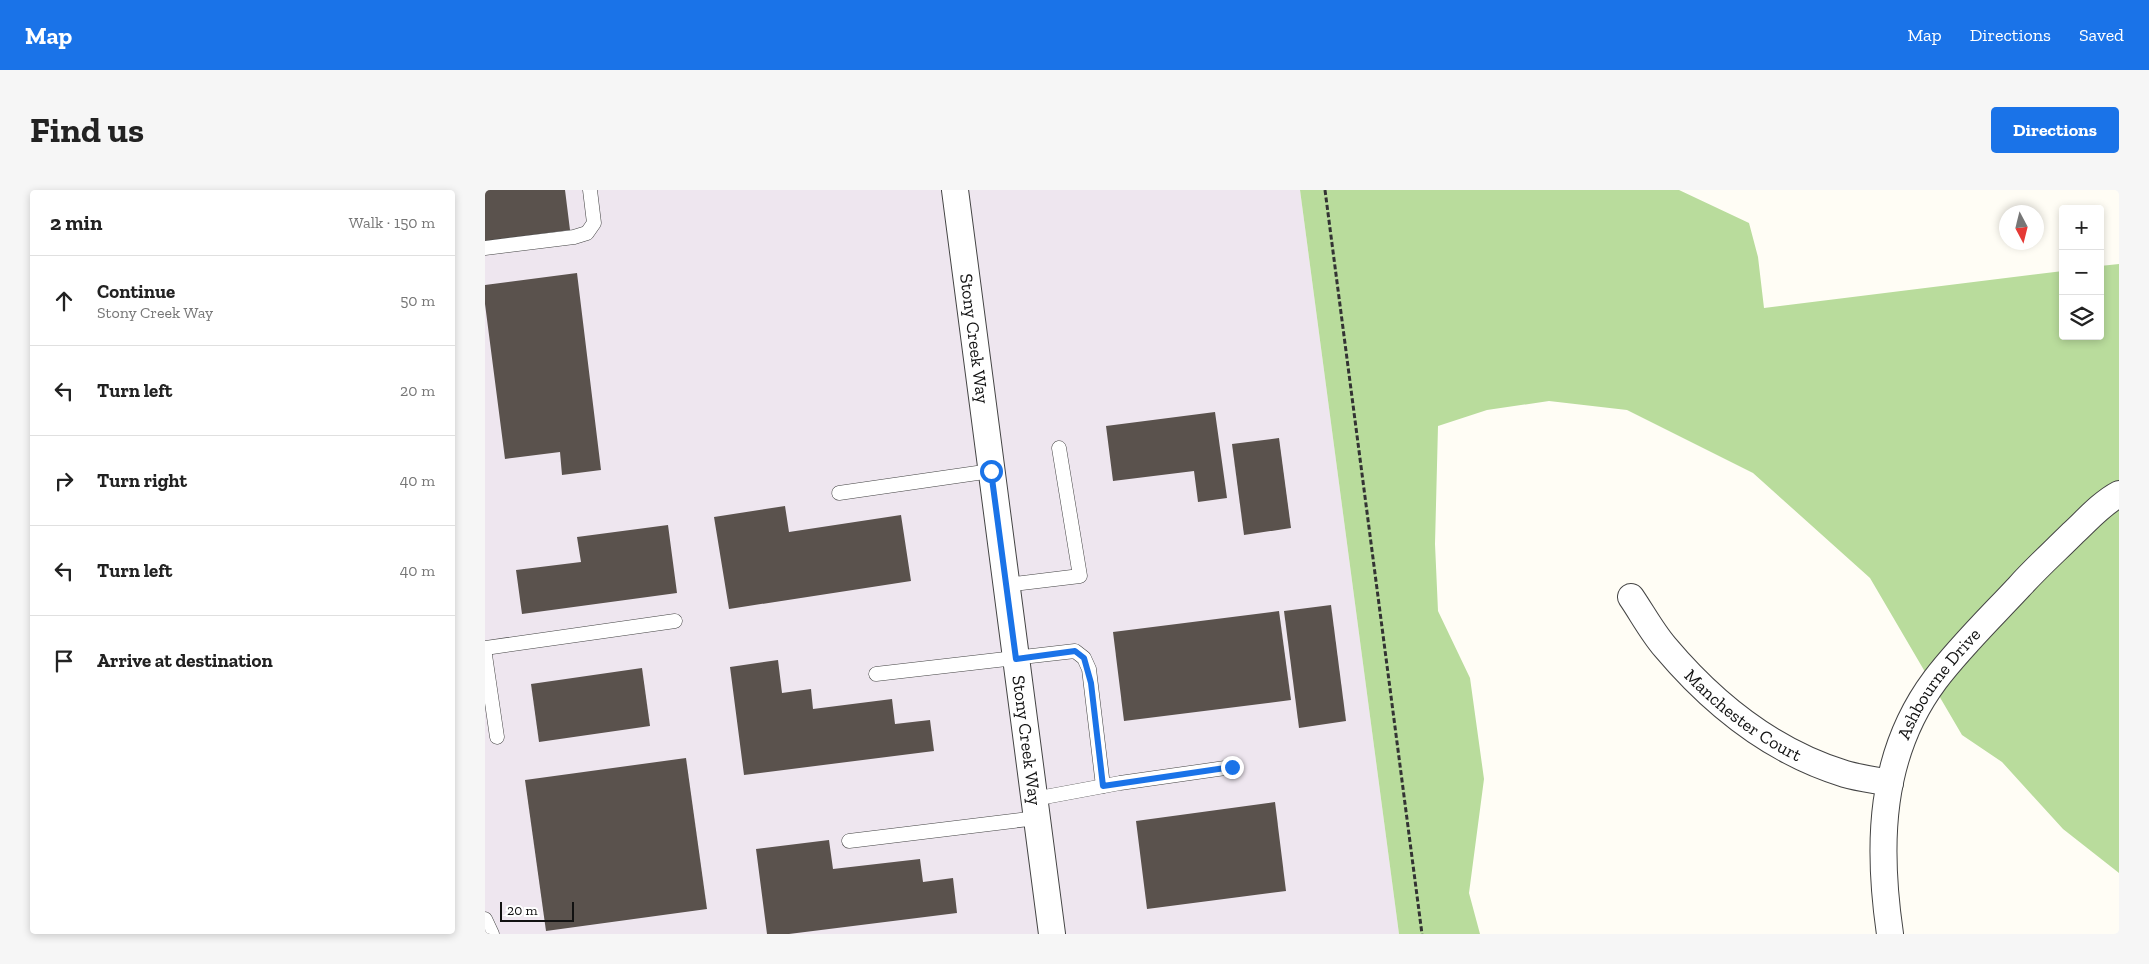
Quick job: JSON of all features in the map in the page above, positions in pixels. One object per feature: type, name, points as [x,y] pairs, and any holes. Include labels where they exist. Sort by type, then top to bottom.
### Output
[{"type":"street","name":"Stony Creek Way","points":[[955,190],[1052,934]]},
{"type":"street","name":"Ashbourne Drive","points":[[1890,934],[1885,898],[1883,827],[1895,756],[1909,723],[1934,681],[1956,654],[2030,576],[2090,517],[2119,494]]},
{"type":"street","name":"Manchester Court","points":[[1631,597],[1664,646],[1710,696],[1747,725],[1788,751],[1816,764],[1847,775],[1890,783]]},
{"type":"lane","points":[[485,248],[573,238],[587,232],[594,223],[590,190]]},
{"type":"lane","points":[[1007,585],[1080,576],[1059,448]]},
{"type":"lane","points":[[839,493],[991,471]]},
{"type":"lane","points":[[485,648],[675,621]]},
{"type":"lane","points":[[876,674],[1075,651],[1084,658],[1091,683],[1103,786]]},
{"type":"lane","points":[[485,655],[497,737]]},
{"type":"lane","points":[[849,841],[1036,808],[1103,786],[1232,767]]},
{"type":"lane","points":[[485,919],[492,934]]},
{"type":"path","points":[[1325,190],[1422,934]]},
{"type":"shaded area","points":[[485,190],[1300,190],[1399,934],[485,934]]},
{"type":"green space","points":[[1300,190],[1679,190],[1749,223],[1758,257],[1764,308],[2059,271],[2059,340],[2104,340],[2104,266],[2119,264],[2119,873],[2063,829],[2002,762],[1962,735],[1870,578],[1753,473],[1627,410],[1549,401],[1487,410],[1438,426],[1435,544],[1438,611],[1470,678],[1484,779],[1469,893],[1480,934],[1399,934]]},
{"type":"building","points":[[485,190],[565,190],[570,230],[485,241]]},
{"type":"building","points":[[577,273],[601,470],[562,475],[560,452],[505,459],[485,304],[485,285]]},
{"type":"building","points":[[1215,412],[1227,498],[1198,502],[1194,471],[1113,481],[1106,426]]},
{"type":"building","points":[[1279,438],[1291,528],[1244,535],[1232,444]]},
{"type":"building","points":[[785,506],[789,532],[901,515],[911,581],[729,609],[714,517]]},
{"type":"building","points":[[668,525],[677,593],[522,614],[516,570],[581,562],[577,537]]},
{"type":"building","points":[[1331,605],[1346,721],[1299,728],[1284,611]]},
{"type":"building","points":[[1279,611],[1291,700],[1124,721],[1113,632]]},
{"type":"building","points":[[778,660],[782,693],[811,689],[813,709],[892,699],[895,724],[930,720],[934,751],[744,775],[730,667]]},
{"type":"building","points":[[642,668],[650,726],[539,742],[531,684]]},
{"type":"building","points":[[686,758],[707,909],[546,931],[525,780]]},
{"type":"building","points":[[1275,802],[1286,891],[1147,909],[1136,821]]},
{"type":"building","points":[[829,840],[833,869],[920,859],[923,882],[953,878],[957,913],[789,934],[767,934],[756,849]]},
{"type":"route","points":[[991,471],[1016,659],[1075,651],[1084,658],[1089,669],[1103,786],[1232,767]]}]
